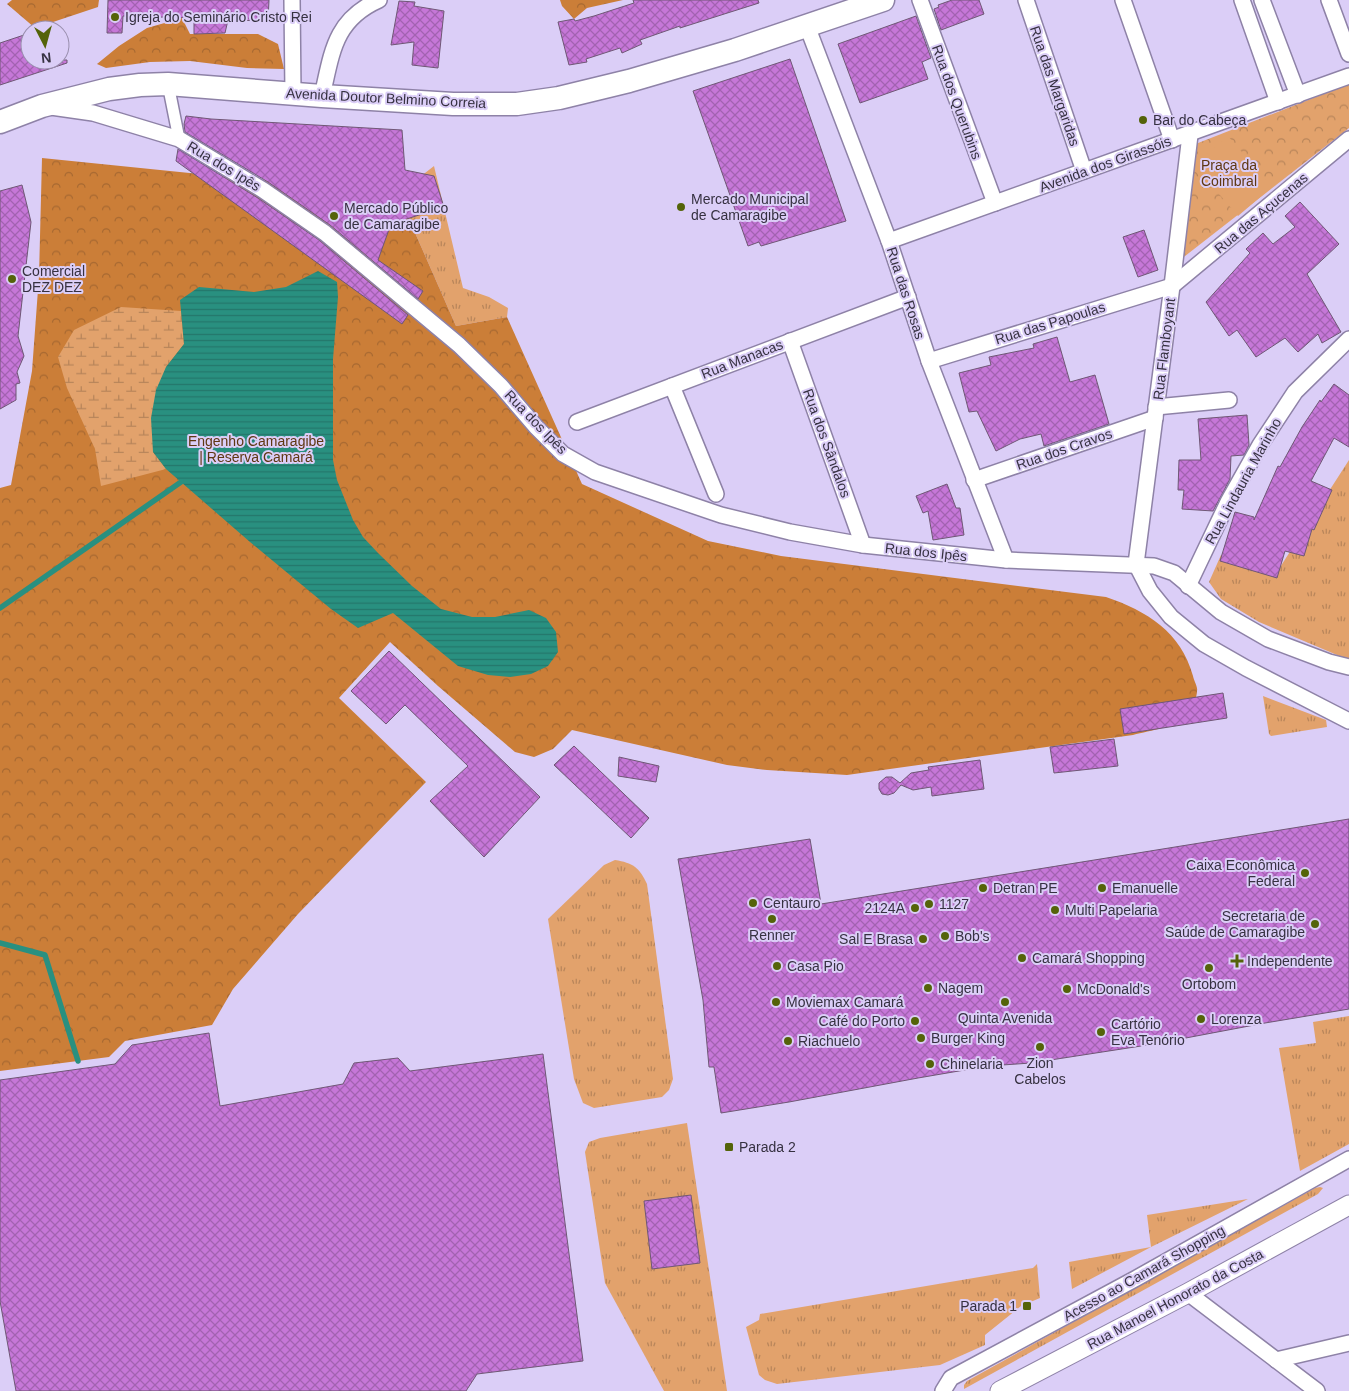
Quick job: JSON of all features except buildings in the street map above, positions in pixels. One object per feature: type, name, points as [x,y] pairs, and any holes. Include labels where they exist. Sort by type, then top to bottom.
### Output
[{"type":"main road","name":"Avenida Doutor Belmino Correia","points":[[0,122],[42,106],[109,89],[168,84],[453,104],[516,104],[559,98],[629,81],[735,50],[808,26],[841,7],[883,0]]},
{"type":"street","points":[[292,0],[293,93]]},
{"type":"street","points":[[322,96],[334,47],[348,20],[366,6],[379,0]]},
{"type":"street","name":"Rua dos Querubins","points":[[920,0],[995,203]]},
{"type":"street","name":"Rua das Margaridas","points":[[1026,0],[1084,171]]},
{"type":"street","points":[[1123,0],[1172,140]]},
{"type":"street","points":[[1242,0],[1278,102]]},
{"type":"street","points":[[1262,0],[1298,95]]},
{"type":"street","points":[[1329,0],[1349,54]]},
{"type":"street","name":"Rua das Rosas","points":[[808,26],[889,241],[929,361],[1006,560]]},
{"type":"street","name":"Avenida dos Girassóis","points":[[889,241],[1190,135],[1349,76]]},
{"type":"street","points":[[168,84],[179,139]]},
{"type":"street","name":"Rua dos Ipês","points":[[42,106],[93,114],[179,139],[263,190],[325,233],[458,345],[500,386],[563,454],[596,472],[742,521],[863,545],[1006,560],[1154,566],[1174,573],[1220,612],[1268,639],[1329,662],[1349,667]]},
{"type":"street","name":"Rua Flamboyant","points":[[1136,564],[1190,135]]},
{"type":"street","name":"Rua das Açucenas","points":[[1172,286],[1349,140]]},
{"type":"street","name":"Rua das Papoulas","points":[[929,361],[1172,286]]},
{"type":"street","name":"Rua Manacas","points":[[577,422],[908,297]]},
{"type":"street","name":"Rua Lindauria Marinho","points":[[1188,586],[1228,502],[1260,445],[1295,392],[1349,339]]},
{"type":"street","name":"Rua dos Sândalos","points":[[790,341],[863,545]]},
{"type":"street","points":[[672,386],[716,494]]},
{"type":"street","name":"Rua dos Cravos","points":[[974,480],[1156,412],[1229,400]]},
{"type":"street","points":[[1136,564],[1150,592],[1171,617],[1204,644],[1349,721]]},
{"type":"street","name":"Acesso ao Camará Shopping","points":[[943,1391],[951,1378],[1135,1279],[1349,1159]]},
{"type":"street","name":"Rua Manoel Honorato da Costa","points":[[1000,1391],[1188,1293],[1349,1205]]},
{"type":"street","points":[[1188,1293],[1317,1391]]},
{"type":"street","points":[[1276,1360],[1349,1343]]},
{"type":"green space","points":[[12,0],[99,0],[98,7],[59,20],[26,20],[7,4]]},
{"type":"green space","points":[[560,0],[623,0],[587,8],[574,19],[562,6]]},
{"type":"green space","points":[[182,18],[190,34],[258,34],[278,44],[284,69],[247,68],[190,61],[150,62],[106,68],[97,64],[119,46],[147,28]]},
{"type":"green space","name":"Praça da Coimbral","points":[[1349,84],[1349,128],[1180,260],[1193,145]]},
{"type":"green space","points":[[1228,136],[1272,187],[1238,216],[1194,165]]},
{"type":"green space","name":"Engenho Camaragibe | Reserva Camará","points":[[42,158],[398,194],[456,326],[507,317],[582,484],[708,541],[781,556],[1106,597],[1135,609],[1160,625],[1180,647],[1197,688],[1196,699],[1191,711],[1184,718],[1171,725],[1133,735],[847,775],[767,770],[727,765],[572,730],[553,749],[534,757],[515,752],[390,642],[339,698],[426,782],[298,914],[233,989],[212,1025],[125,1041],[109,1057],[0,1071],[0,488],[11,485],[32,371],[39,276]]},
{"type":"green space","points":[[434,166],[463,288],[489,297],[508,308],[507,317],[456,326],[398,194]]},
{"type":"green space","points":[[121,307],[181,311],[184,344],[166,367],[153,452],[166,469],[101,486],[95,449],[67,388],[58,357],[74,330]]},
{"type":"green space","points":[[1349,460],[1349,660],[1259,622],[1221,599],[1209,582],[1221,555],[1275,575]]},
{"type":"green space","points":[[1263,696],[1326,720],[1327,727],[1271,736],[1269,734]]},
{"type":"green space","points":[[615,860],[635,867],[647,884],[673,1079],[669,1090],[662,1097],[594,1108],[583,1103],[574,1079],[548,919],[604,865]]},
{"type":"green space","points":[[1349,1016],[1349,1144],[1300,1171],[1279,1048],[1316,1043],[1313,1022]]},
{"type":"green space","points":[[687,1123],[727,1391],[664,1391],[605,1283],[585,1152],[589,1142],[600,1138]]},
{"type":"green space","points":[[1315,1188],[1323,1188],[1318,1194],[964,1389],[967,1381]]},
{"type":"green space","points":[[1248,1199],[1151,1247],[1147,1215]]},
{"type":"green space","points":[[1151,1247],[1072,1289],[1069,1262]]},
{"type":"green space","points":[[1037,1264],[1040,1298],[1021,1306],[985,1335],[985,1345],[940,1365],[777,1384],[765,1380],[759,1375],[746,1327],[759,1320],[760,1314],[1033,1268]]},
{"type":"shaded area","points":[[318,271],[337,282],[338,297],[333,359],[333,460],[337,480],[353,520],[363,537],[378,553],[412,586],[441,609],[472,617],[495,617],[529,610],[546,618],[556,632],[558,652],[548,666],[531,674],[510,677],[488,675],[458,666],[393,613],[358,628],[331,609],[250,542],[166,469],[153,452],[151,418],[156,390],[166,367],[184,344],[180,300],[199,287],[254,292],[286,287]]},
{"type":"waterway","points":[[0,608],[181,482]]},
{"type":"waterway","points":[[0,943],[45,955],[78,1061]]},
{"type":"place","name":"Igreja do Seminário Cristo Rei","points":[[115,17]]},
{"type":"place","name":"Bar do Cabeça","points":[[1143,120]]},
{"type":"place","name":"Mercado Municipal de Camaragibe","points":[[681,207]]},
{"type":"place","name":"Mercado Público de Camaragibe","points":[[334,216]]},
{"type":"place","name":"Comercial DEZ DEZ","points":[[12,279]]},
{"type":"place","name":"Caixa Econômica Federal","points":[[1305,873]]},
{"type":"place","name":"Detran PE","points":[[983,888]]},
{"type":"place","name":"Emanuelle","points":[[1102,888]]},
{"type":"place","name":"Centauro","points":[[753,903]]},
{"type":"place","name":"1127","points":[[929,904]]},
{"type":"place","name":"2124A","points":[[915,908]]},
{"type":"place","name":"Multi Papelaria","points":[[1055,910]]},
{"type":"place","name":"Renner","points":[[772,919]]},
{"type":"place","name":"Secretaria de Saúde de Camaragibe","points":[[1315,924]]},
{"type":"place","name":"Bob's","points":[[945,936]]},
{"type":"place","name":"Sal E Brasa","points":[[923,939]]},
{"type":"place","name":"Camará Shopping","points":[[1022,958]]},
{"type":"place","name":"Independente","points":[[1237,961]]},
{"type":"place","name":"Casa Pio","points":[[777,966]]},
{"type":"place","name":"Ortobom","points":[[1209,968]]},
{"type":"place","name":"Nagem","points":[[928,988]]},
{"type":"place","name":"McDonald's","points":[[1067,989]]},
{"type":"place","name":"Moviemax Camará","points":[[776,1002]]},
{"type":"place","name":"Quinta Avenida","points":[[1005,1002]]},
{"type":"place","name":"Lorenza","points":[[1201,1019]]},
{"type":"place","name":"Café do Porto","points":[[915,1021]]},
{"type":"place","name":"Cartório Eva Tenório","points":[[1101,1032]]},
{"type":"place","name":"Burger King","points":[[921,1038]]},
{"type":"place","name":"Riachuelo","points":[[788,1041]]},
{"type":"place","name":"Zion Cabelos","points":[[1040,1047]]},
{"type":"place","name":"Chinelaria","points":[[930,1064]]},
{"type":"place","name":"Parada 2","points":[[729,1147]]},
{"type":"place","name":"Parada 1","points":[[1027,1306]]}]
